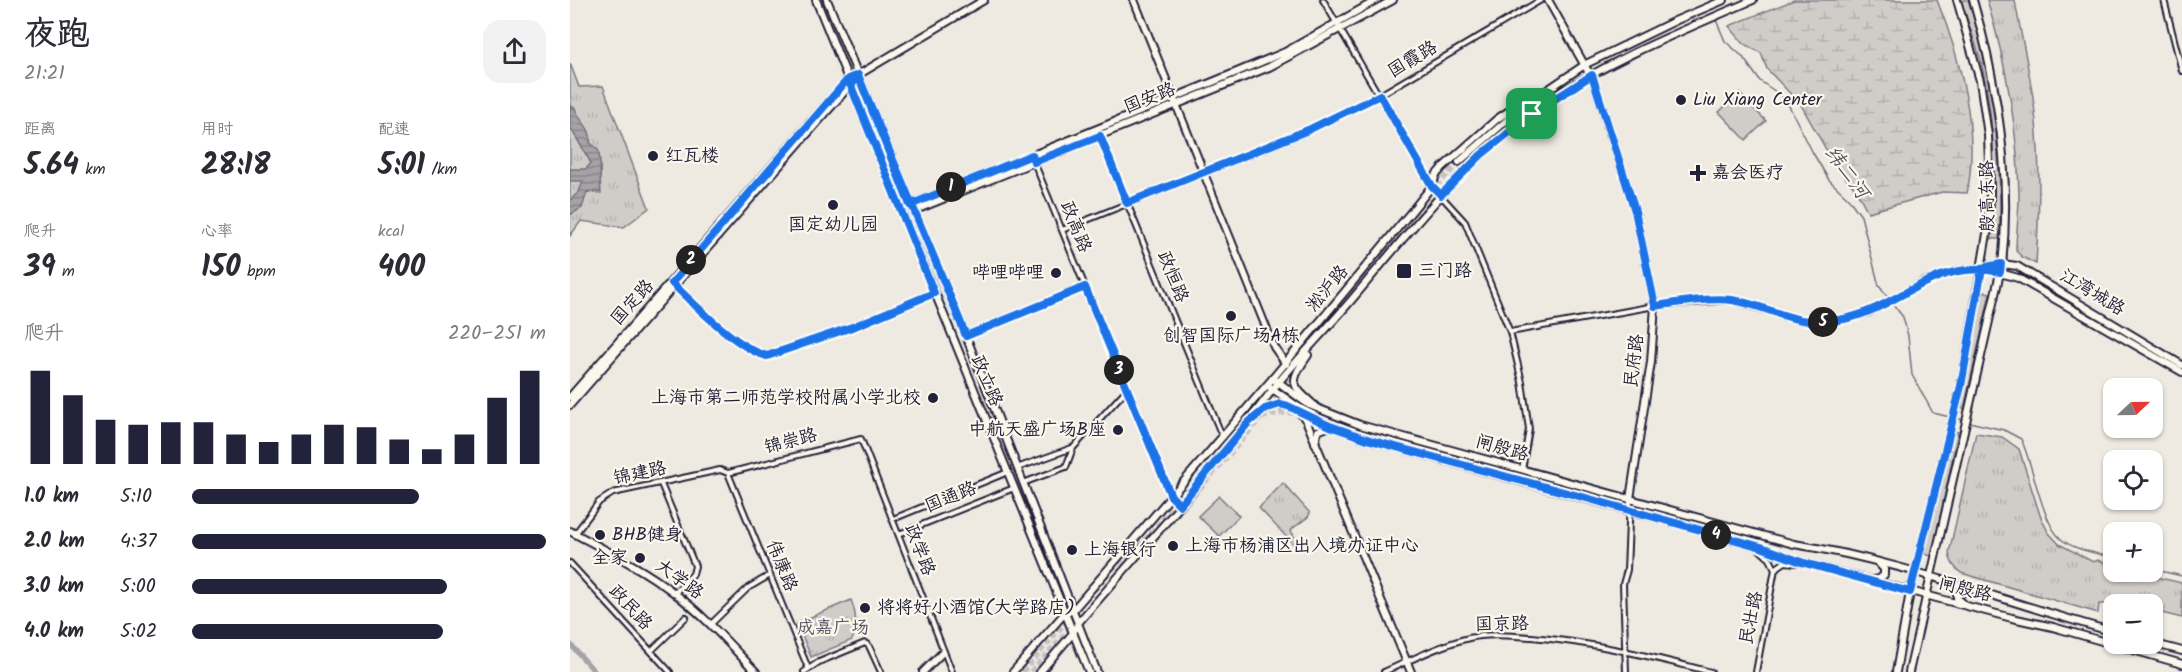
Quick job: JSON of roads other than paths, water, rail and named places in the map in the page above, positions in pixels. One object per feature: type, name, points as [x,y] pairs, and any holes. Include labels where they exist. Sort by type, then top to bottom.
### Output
[{"type":"main road","name":"政立路","points":[[816,0],[1089,672]]},
{"type":"main road","name":"政立路","points":[[827,0],[911,208],[932,252],[966,336],[1096,672]]},
{"type":"main road","points":[[858,75],[984,0]]},
{"type":"main road","points":[[1134,0],[1274,347],[1291,369]]},
{"type":"main road","name":"国安路","points":[[911,208],[1269,67],[1339,26],[1377,0]]},
{"type":"main road","name":"国安路","points":[[1098,133],[1174,97],[1285,52],[1393,0]]},
{"type":"main road","name":"民府路","points":[[1548,0],[1592,75],[1635,211],[1655,306],[1651,362],[1630,499]]},
{"type":"main road","name":"淞沪路","points":[[1013,672],[1064,614],[1073,610],[1267,385],[1291,369],[1411,227],[1481,155],[1544,104],[1592,75],[1751,0]]},
{"type":"main road","name":"殷高东路","points":[[1896,672],[1910,592],[1956,406],[1989,222],[1988,135],[1980,81],[1957,0]]},
{"type":"main road","name":"殷高东路","points":[[1910,672],[2001,264],[2005,205],[2001,126],[1993,75],[1973,0]]},
{"type":"main road","name":"淞沪路","points":[[1040,672],[1078,623],[1248,423],[1273,389],[1285,363],[1432,186],[1436,175],[1443,167],[1497,119],[1534,99],[1586,64],[1720,1]]},
{"type":"main road","name":"国定路","points":[[570,405],[858,75]]},
{"type":"main road","points":[[1534,99],[1504,122],[1462,165],[1502,133],[1544,104]]},
{"type":"main road","name":"江湾城路","points":[[1982,268],[2001,264],[2017,266],[2182,365]]},
{"type":"main road","name":"江湾城路","points":[[1982,268],[2018,278],[2182,372]]},
{"type":"main road","name":"国定路","points":[[570,397],[673,285]]},
{"type":"main road","points":[[1315,342],[1295,372],[1294,379],[1300,393],[1318,409]]},
{"type":"main road","name":"闸殷路","points":[[1276,380],[1318,409],[1360,425],[1794,544],[1837,551],[1932,577],[2053,616],[2103,629]]},
{"type":"main road","name":"闸殷路","points":[[1267,385],[1330,426],[1380,443],[1675,523],[1801,562],[1910,592],[2053,627],[2182,665]]},
{"type":"main road","points":[[1289,401],[1306,420],[1411,672]]},
{"type":"main road","points":[[1248,423],[1265,409],[1280,404],[1317,419]]},
{"type":"main road","points":[[1315,444],[1318,432],[1330,426]]},
{"type":"main road","points":[[1492,462],[1387,439],[1529,484]]},
{"type":"main road","points":[[1580,486],[1592,493],[1586,498]]},
{"type":"main road","points":[[1672,510],[1667,512],[1666,517],[1675,523]]},
{"type":"main road","name":"大学路","points":[[573,533],[675,593],[711,624],[756,672]]},
{"type":"main road","points":[[1870,580],[1879,579],[1884,574],[1882,566],[1874,562]]},
{"type":"main road","points":[[1973,589],[1956,596],[1961,602],[1974,608]]},
{"type":"main road","points":[[2163,646],[2182,651]]},
{"type":"main road","points":[[923,672],[943,652]]},
{"type":"street","points":[[1323,0],[1432,186],[1465,222],[1510,332],[1522,382],[1528,429],[1522,470]]},
{"type":"street","name":"国霞路","points":[[1062,230],[1308,130],[1380,95],[1541,0]]},
{"type":"street","points":[[2164,0],[2182,71]]},
{"type":"street","points":[[2176,45],[2182,43]]},
{"type":"street","name":"政恒路","points":[[1098,133],[1222,436]]},
{"type":"street","name":"政高路","points":[[1033,159],[1171,496],[1180,505]]},
{"type":"street","name":"江湾城路","points":[[1510,332],[1655,306],[1730,300],[1795,320],[1816,322],[1855,316],[1882,307],[1923,281],[1958,270],[1982,268]]},
{"type":"street","points":[[673,285],[737,341],[756,353],[767,356],[855,326],[934,293]]},
{"type":"street","points":[[966,336],[1085,287]]},
{"type":"street","points":[[1023,483],[1066,467],[1073,448],[1127,389]]},
{"type":"street","name":"锦崇路","points":[[728,473],[861,439]]},
{"type":"street","name":"政学路","points":[[861,439],[952,672]]},
{"type":"street","points":[[1017,468],[1073,448]]},
{"type":"street","name":"锦建路","points":[[573,533],[599,502],[620,490],[661,484],[720,470],[728,473]]},
{"type":"street","points":[[893,519],[1008,472]]},
{"type":"street","name":"伟康路","points":[[728,473],[806,670]]},
{"type":"street","points":[[661,484],[695,566],[693,574],[675,593]]},
{"type":"street","name":"国通路","points":[[898,534],[1014,488]]},
{"type":"street","name":"民府路","points":[[1626,672],[1623,584],[1627,570],[1630,499]]},
{"type":"street","name":"民壮路","points":[[1751,545],[1768,556],[1775,569],[1756,672]]},
{"type":"street","name":"民壮路","points":[[1775,569],[1785,562],[1801,562]]},
{"type":"street","name":"政民路","points":[[570,563],[670,672]]},
{"type":"street","points":[[711,624],[748,588],[770,575]]},
{"type":"street","points":[[651,651],[686,617]]},
{"type":"street","name":"国京路","points":[[1384,672],[1453,643],[1490,634],[1578,641],[1625,650],[1711,672]]},
{"type":"street","points":[[806,670],[865,643],[869,646],[881,672]]},
{"type":"waterway","name":"纬二河","points":[[1716,20],[1725,41],[1742,56],[1760,81],[1785,98],[1829,180],[1848,198],[1861,216],[1879,286],[1903,317],[1908,336],[1912,375],[1933,413],[1950,417]]},
{"type":"waterway","name":"纬二河","points":[[1954,418],[1964,420]]},
{"type":"waterway","name":"纬二河","points":[[1969,422],[2004,430],[2021,439],[2043,507],[2054,531],[2072,546],[2103,555]]},
{"type":"waterway","name":"纬二河","points":[[2163,572],[2182,576]]},
{"type":"waterway","points":[[570,644],[595,672]]},
{"type":"tunnel","points":[[1430,192],[1459,162]]},
{"type":"tunnel","points":[[1329,321],[1401,234],[1463,169]]},
{"type":"tunnel","points":[[1145,549],[1258,421],[1296,365]]},
{"type":"tunnel","points":[[1246,426],[1259,418],[1273,414],[1287,412],[1302,414]]},
{"type":"tunnel","points":[[1310,413],[1388,437]]},
{"type":"tunnel","points":[[1219,437],[1237,415]]},
{"type":"tunnel","points":[[1230,431],[1254,415]]},
{"type":"tunnel","points":[[1346,428],[1386,441]]},
{"type":"tunnel","points":[[1122,568],[1224,447]]},
{"type":"tunnel","points":[[1094,590],[1140,537]]},
{"type":"tunnel","points":[[1022,672],[1077,609]]},
{"type":"tunnel","points":[[1031,672],[1073,626]]},
{"type":"place","name":"Liu Xiang Center","points":[[1681,100]]},
{"type":"place","name":"红瓦楼","points":[[653,156]]},
{"type":"place","name":"嘉会医疗","points":[[1698,173]]},
{"type":"place","name":"国定幼儿园","points":[[833,205]]},
{"type":"place","name":"三门路","points":[[1404,271]]},
{"type":"place","name":"哔哩哔哩","points":[[1056,273]]},
{"type":"place","name":"创智国际广场A栋","points":[[1231,316]]},
{"type":"place","name":"上海市第二师范学校附属小学北校","points":[[933,398]]},
{"type":"place","name":"中航天盛广场B座","points":[[1118,430]]},
{"type":"place","name":"BHB健身","points":[[600,535]]},
{"type":"place","name":"上海市杨浦区出入境办证中心","points":[[1173,546]]},
{"type":"place","name":"上海银行","points":[[1072,550]]},
{"type":"place","name":"全家","points":[[640,558]]},
{"type":"place","name":"将将好小酒馆(大学路店)","points":[[865,608]]},
{"type":"park label","name":"成嘉广场","points":[[833,628]]}]
